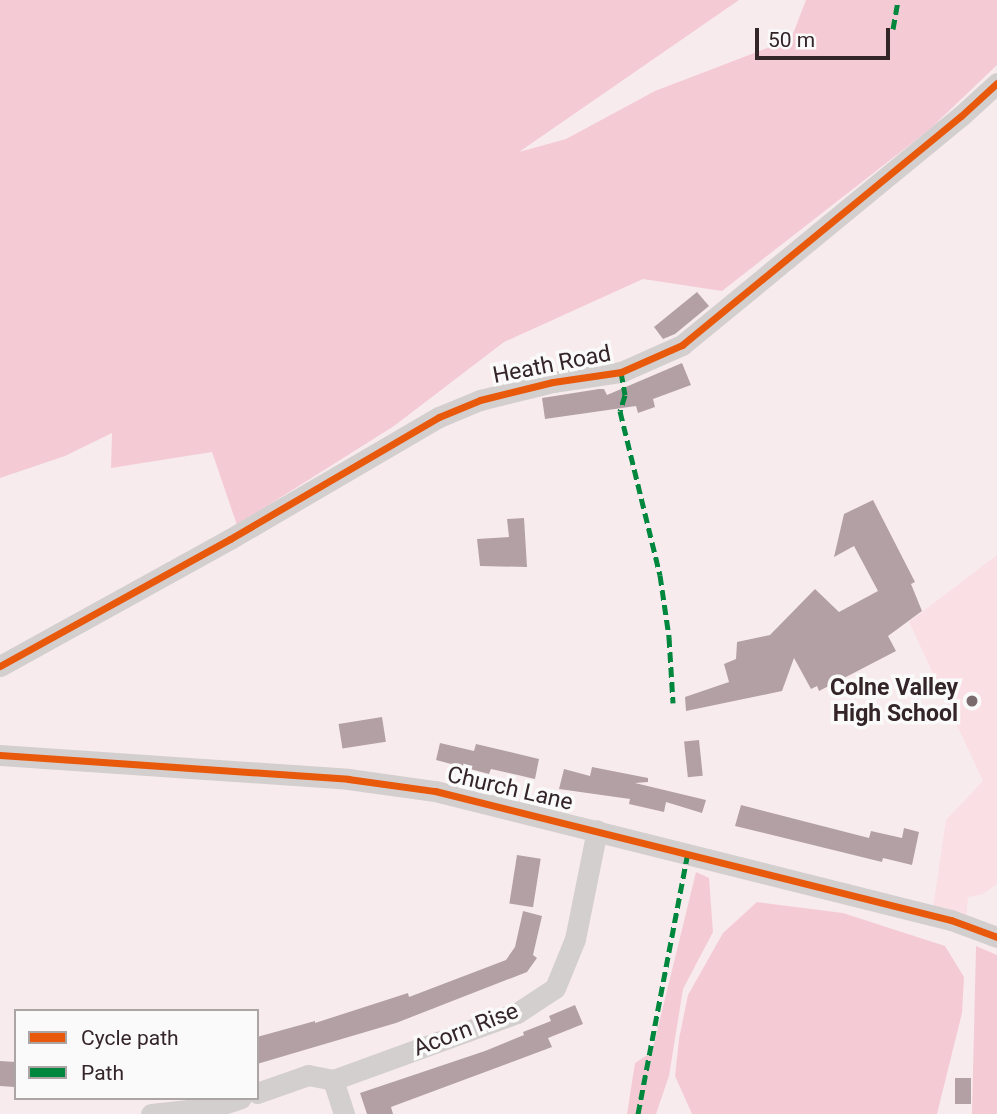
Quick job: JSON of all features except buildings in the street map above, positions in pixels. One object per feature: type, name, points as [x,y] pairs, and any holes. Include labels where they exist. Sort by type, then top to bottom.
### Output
[{"type":"street","name":"Heath Road","points":[[0,666],[230,539],[439,417],[480,400],[553,382],[621,372],[682,345],[961,117],[997,82]]},
{"type":"street","name":"Church Lane","points":[[0,755],[348,779],[435,791],[951,920],[997,937]]},
{"type":"street","name":"Acorn Rise","points":[[259,1092],[308,1075],[333,1080],[517,1013],[555,988],[575,939],[597,830]]},
{"type":"street","points":[[333,1080],[344,1114]]},
{"type":"street","points":[[151,1114],[214,1107],[235,1100]]},
{"type":"shaded area","points":[[0,0],[739,0],[519,152],[566,139],[655,91],[791,39],[806,0],[997,0],[997,65],[930,129],[722,291],[643,279],[504,342],[394,426],[237,525],[212,452],[111,468],[112,433],[65,456],[0,478]]},
{"type":"shaded area","name":"Colne Valley High School","points":[[997,555],[997,884],[983,894],[968,897],[966,920],[933,908],[946,820],[983,781],[909,622]]},
{"type":"shaded area","points":[[696,872],[709,878],[713,932],[683,989],[669,1076],[656,1114],[627,1114],[635,1063],[652,1052]]},
{"type":"shaded area","points":[[757,902],[843,913],[945,946],[964,977],[962,1013],[937,1114],[692,1114],[675,1076],[688,995],[723,933]]},
{"type":"shaded area","points":[[976,946],[997,955],[997,1114],[972,1114]]},
{"type":"marked path","points":[[893,29],[898,0]]},
{"type":"marked path","points":[[621,372],[625,395],[620,411],[660,575],[669,637],[673,703]]},
{"type":"marked path","points":[[638,1114],[688,852]]},
{"type":"cycle path","points":[[0,666],[230,539],[439,417],[480,400],[553,382],[621,372],[682,345],[961,116],[997,83]]},
{"type":"cycle path","points":[[0,755],[348,779],[435,791],[951,920],[997,937]]},
{"type":"place","name":"Colne Valley High School","points":[[972,701]]}]
